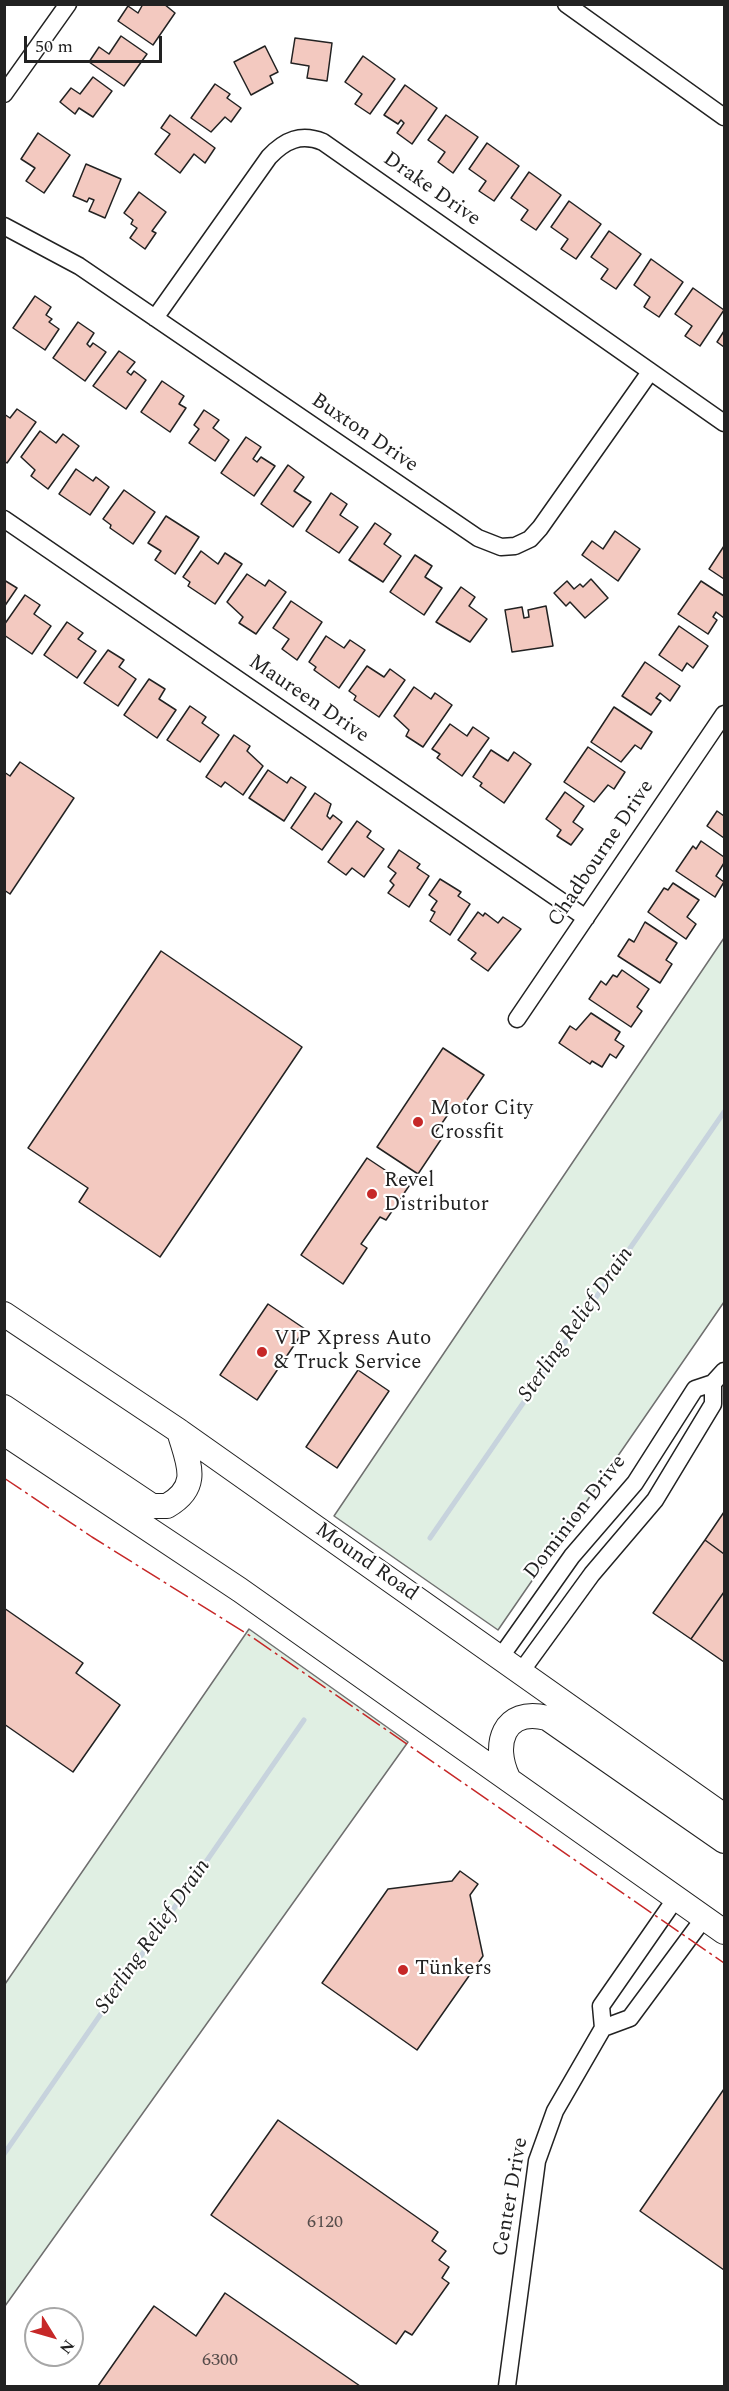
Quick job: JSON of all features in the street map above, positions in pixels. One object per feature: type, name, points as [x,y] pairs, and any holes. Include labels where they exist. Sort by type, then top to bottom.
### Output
[{"type":"main road","name":"Mound Road","points":[[4,1314],[179,1431],[724,1816]]},
{"type":"main road","points":[[4,1407],[152,1506],[167,1506],[187,1491],[191,1478],[179,1431]]},
{"type":"main road","points":[[4,1433],[231,1584],[724,1932]]},
{"type":"main road","points":[[507,1778],[499,1748],[505,1731],[511,1724],[526,1716],[547,1718],[724,1841]]},
{"type":"street","points":[[4,94],[68,4]]},
{"type":"street","points":[[566,4],[724,117]]},
{"type":"street","name":"Drake Drive","points":[[155,318],[269,157],[284,143],[304,137],[323,142],[724,423]]},
{"type":"street","name":"Buxton Drive","points":[[4,226],[79,266],[419,499],[478,538],[501,547],[515,546],[530,539],[540,528],[651,372]]},
{"type":"street","name":"Maureen Drive","points":[[4,519],[586,918]]},
{"type":"street","name":"Chadbourne Drive","points":[[517,1019],[724,714]]},
{"type":"street","name":"Dominion Drive","points":[[500,1658],[572,1556],[635,1483],[695,1389],[719,1377]]},
{"type":"street","name":"Dominion Drive","points":[[520,1673],[592,1574],[655,1500],[713,1404],[719,1377]]},
{"type":"street","name":"Center Drive","points":[[507,2386],[527,2227],[543,2141],[568,2084],[603,2028],[602,2006],[676,1898]]},
{"type":"street","points":[[603,2028],[630,2018],[704,1918]]},
{"type":"green space","name":"Sterling Relief Drain","points":[[724,938],[724,1302],[498,1630],[334,1516]]},
{"type":"green space","name":"Sterling Relief Drain","points":[[249,1629],[408,1742],[5,2306],[5,1984]]},
{"type":"building","points":[[143,4],[164,4],[175,13],[153,45],[118,21],[128,6],[138,13]]},
{"type":"building","points":[[121,36],[147,54],[124,86],[89,62],[99,47],[109,54]]},
{"type":"building","points":[[295,38],[332,43],[327,81],[307,78],[309,66],[291,63]]},
{"type":"building","points":[[265,46],[278,72],[270,76],[273,83],[251,95],[234,62]]},
{"type":"building","points":[[363,56],[395,79],[370,114],[355,104],[362,94],[345,82]]},
{"type":"building","points":[[93,77],[112,91],[93,117],[79,108],[75,114],[60,102],[71,88],[80,94]]},
{"type":"building","points":[[215,84],[230,94],[227,98],[241,108],[231,122],[225,117],[211,132],[191,118]]},
{"type":"building","points":[[405,85],[437,108],[412,144],[397,133],[404,123],[401,120],[398,124],[384,115]]},
{"type":"building","points":[[170,115],[215,148],[205,163],[194,154],[180,173],[155,154],[170,134],[161,128]]},
{"type":"building","points":[[446,115],[478,137],[453,173],[438,162],[445,152],[428,140]]},
{"type":"building","points":[[38,133],[70,155],[44,193],[26,181],[35,168],[21,159]]},
{"type":"building","points":[[487,143],[519,166],[494,201],[479,191],[486,181],[469,169]]},
{"type":"building","points":[[86,164],[121,179],[105,218],[89,211],[94,200],[89,198],[87,202],[73,196]]},
{"type":"building","points":[[529,172],[561,195],[536,230],[521,220],[528,210],[511,198]]},
{"type":"building","points":[[139,192],[166,212],[152,231],[156,233],[145,249],[130,238],[137,228],[131,224],[133,220],[124,213]]},
{"type":"building","points":[[569,201],[601,224],[576,259],[561,249],[568,239],[551,227]]},
{"type":"building","points":[[609,231],[641,254],[616,289],[601,279],[608,269],[591,257]]},
{"type":"building","points":[[651,259],[683,282],[659,317],[644,307],[650,297],[634,285]]},
{"type":"building","points":[[693,288],[724,310],[700,346],[685,336],[692,326],[675,314]]},
{"type":"building","points":[[35,296],[51,307],[46,315],[52,319],[49,322],[59,329],[45,350],[13,328]]},
{"type":"building","points":[[78,322],[94,333],[87,344],[90,347],[93,343],[106,352],[85,381],[53,358]]},
{"type":"building","points":[[724,331],[724,347],[717,342]]},
{"type":"building","points":[[119,351],[135,362],[127,372],[131,375],[134,371],[146,380],[126,409],[93,386]]},
{"type":"building","points":[[162,381],[184,396],[179,404],[186,408],[170,432],[141,412]]},
{"type":"building","points":[[17,409],[36,422],[7,463],[4,461],[4,414],[10,418]]},
{"type":"building","points":[[204,410],[219,420],[213,428],[229,440],[215,461],[189,443],[199,429],[194,425]]},
{"type":"building","points":[[40,431],[56,443],[63,434],[79,446],[48,489],[31,476],[35,470],[21,457]]},
{"type":"building","points":[[246,437],[261,447],[253,459],[257,462],[261,457],[275,466],[254,496],[221,473]]},
{"type":"building","points":[[288,465],[304,477],[294,491],[311,502],[293,527],[261,504]]},
{"type":"building","points":[[76,469],[93,481],[96,477],[109,487],[90,515],[59,494]]},
{"type":"building","points":[[124,490],[155,512],[133,544],[110,528],[111,525],[103,519]]},
{"type":"building","points":[[331,493],[347,504],[340,515],[358,527],[339,553],[306,531]]},
{"type":"building","points":[[166,516],[199,537],[175,574],[155,560],[161,551],[148,543]]},
{"type":"building","points":[[375,523],[391,534],[384,544],[401,556],[383,582],[349,560]]},
{"type":"building","points":[[615,531],[640,549],[618,581],[582,555],[592,541],[603,549]]},
{"type":"building","points":[[724,546],[724,579],[709,569]]},
{"type":"building","points":[[201,551],[218,564],[225,553],[242,564],[215,604],[188,586],[190,582],[183,577]]},
{"type":"building","points":[[415,555],[432,566],[425,577],[442,588],[424,615],[390,592]]},
{"type":"building","points":[[247,574],[265,586],[269,580],[286,592],[256,634],[239,623],[243,617],[227,602]]},
{"type":"building","points":[[591,579],[608,598],[585,618],[570,602],[566,606],[554,593],[567,581],[574,589],[580,584],[583,587]]},
{"type":"building","points":[[4,580],[17,588],[4,607]]},
{"type":"building","points":[[701,581],[724,596],[724,618],[716,612],[713,617],[717,620],[708,634],[678,614]]},
{"type":"building","points":[[461,587],[475,597],[469,606],[487,619],[470,642],[436,622]]},
{"type":"building","points":[[25,595],[40,605],[34,614],[51,626],[32,654],[4,635],[4,625]]},
{"type":"building","points":[[291,601],[322,622],[297,660],[282,649],[289,639],[273,628]]},
{"type":"building","points":[[546,606],[553,646],[512,652],[505,610],[522,607],[524,618],[529,617],[528,610]]},
{"type":"building","points":[[67,622],[83,633],[78,639],[96,651],[77,678],[44,655]]},
{"type":"building","points":[[679,626],[708,646],[693,668],[687,663],[682,671],[659,655]]},
{"type":"building","points":[[326,636],[344,648],[350,640],[365,650],[339,688],[314,670],[316,667],[309,662]]},
{"type":"building","points":[[108,650],[124,660],[119,667],[136,679],[118,706],[84,683]]},
{"type":"building","points":[[645,662],[680,686],[670,701],[660,693],[656,698],[661,701],[651,715],[622,696]]},
{"type":"building","points":[[367,666],[384,677],[390,669],[405,680],[379,717],[354,700],[356,696],[349,691]]},
{"type":"building","points":[[149,679],[165,689],[159,699],[176,710],[157,738],[124,715]]},
{"type":"building","points":[[414,687],[431,699],[435,693],[452,705],[423,747],[406,736],[409,730],[394,716]]},
{"type":"building","points":[[190,706],[206,717],[202,723],[219,735],[200,762],[167,740]]},
{"type":"building","points":[[614,707],[652,732],[641,749],[635,745],[621,762],[591,742]]},
{"type":"building","points":[[450,724],[467,736],[473,727],[489,738],[462,776],[437,758],[440,754],[432,749]]},
{"type":"building","points":[[234,735],[250,746],[247,751],[263,766],[243,795],[225,782],[221,787],[206,777]]},
{"type":"building","points":[[588,747],[625,772],[614,789],[608,785],[594,802],[564,782]]},
{"type":"building","points":[[491,750],[508,761],[514,752],[531,764],[504,803],[480,786],[482,783],[473,777]]},
{"type":"building","points":[[20,762],[74,798],[10,894],[4,890],[4,772],[10,776]]},
{"type":"building","points":[[268,770],[287,783],[291,777],[306,787],[284,821],[249,798]]},
{"type":"building","points":[[565,792],[584,806],[573,822],[583,829],[571,845],[557,836],[561,830],[546,819]]},
{"type":"building","points":[[315,793],[331,804],[327,816],[330,819],[333,815],[342,822],[322,850],[291,828]]},
{"type":"building","points":[[717,811],[724,816],[724,838],[707,826]]},
{"type":"building","points":[[357,821],[371,831],[367,837],[384,849],[364,877],[352,868],[346,875],[328,862]]},
{"type":"building","points":[[701,841],[724,857],[724,863],[716,876],[724,882],[715,897],[676,871],[693,846],[696,849]]},
{"type":"building","points":[[399,850],[420,864],[417,868],[429,876],[409,907],[388,893],[394,885],[390,881],[396,873],[388,867]]},
{"type":"building","points":[[440,879],[461,892],[458,896],[470,904],[450,935],[430,921],[435,912],[431,910],[437,901],[429,895]]},
{"type":"building","points":[[673,883],[699,900],[687,917],[696,924],[686,939],[648,912],[664,888],[668,890]]},
{"type":"building","points":[[478,912],[483,916],[485,913],[498,923],[503,917],[521,929],[488,971],[471,959],[476,953],[458,940]]},
{"type":"building","points":[[645,922],[677,943],[666,960],[672,964],[660,983],[618,956],[629,939],[634,942]]},
{"type":"building","points":[[161,951],[302,1047],[160,1257],[79,1202],[88,1188],[28,1148]]},
{"type":"building","points":[[622,970],[649,989],[637,1007],[642,1011],[631,1027],[589,999],[601,981],[606,985],[613,975],[617,977]]},
{"type":"building","points":[[591,1013],[620,1032],[615,1040],[624,1046],[616,1058],[610,1054],[602,1067],[592,1061],[590,1064],[559,1043],[570,1026],[576,1030]]},
{"type":"building","name":"Motor City Crossfit","points":[[443,1048],[484,1075],[460,1110],[454,1106],[435,1133],[442,1138],[418,1174],[377,1147]]},
{"type":"building","points":[[367,1158],[409,1186],[386,1220],[380,1217],[361,1244],[367,1248],[343,1284],[301,1255]]},
{"type":"building","name":"VIP Xpress Auto & Truck Service","points":[[268,1304],[305,1329],[257,1400],[220,1375]]},
{"type":"building","points":[[358,1370],[389,1391],[337,1468],[306,1447]]},
{"type":"building","points":[[724,1512],[724,1554],[705,1540]]},
{"type":"building","points":[[705,1540],[724,1554],[724,1592],[691,1639],[653,1613]]},
{"type":"building","points":[[724,1592],[724,1662],[691,1639]]},
{"type":"building","points":[[4,1608],[83,1663],[76,1673],[120,1705],[73,1772],[4,1724]]},
{"type":"building","name":"Tünkers","points":[[460,1871],[478,1884],[470,1895],[483,1956],[417,2050],[322,1983],[388,1889],[452,1881]]},
{"type":"building","points":[[724,2089],[724,2270],[640,2211]]},
{"type":"building","points":[[278,2120],[438,2232],[432,2241],[446,2251],[439,2260],[449,2267],[442,2278],[449,2283],[412,2335],[405,2331],[396,2344],[211,2215]]},
{"type":"building","points":[[225,2293],[360,2386],[98,2386],[154,2306],[196,2336]]},
{"type":"waterway","name":"Sterling Relief Drain","points":[[430,1538],[724,1112]]},
{"type":"waterway","name":"Sterling Relief Drain","points":[[4,2154],[304,1720]]},
{"type":"power","points":[[4,1478],[92,1537],[252,1637],[724,1963]]},
{"type":"place","name":"Motor City Crossfit","points":[[418,1122]]},
{"type":"place","name":"Revel Distributor","points":[[372,1194]]},
{"type":"place","name":"VIP Xpress Auto & Truck Service","points":[[262,1352]]},
{"type":"place","name":"Tünkers","points":[[403,1970]]}]
